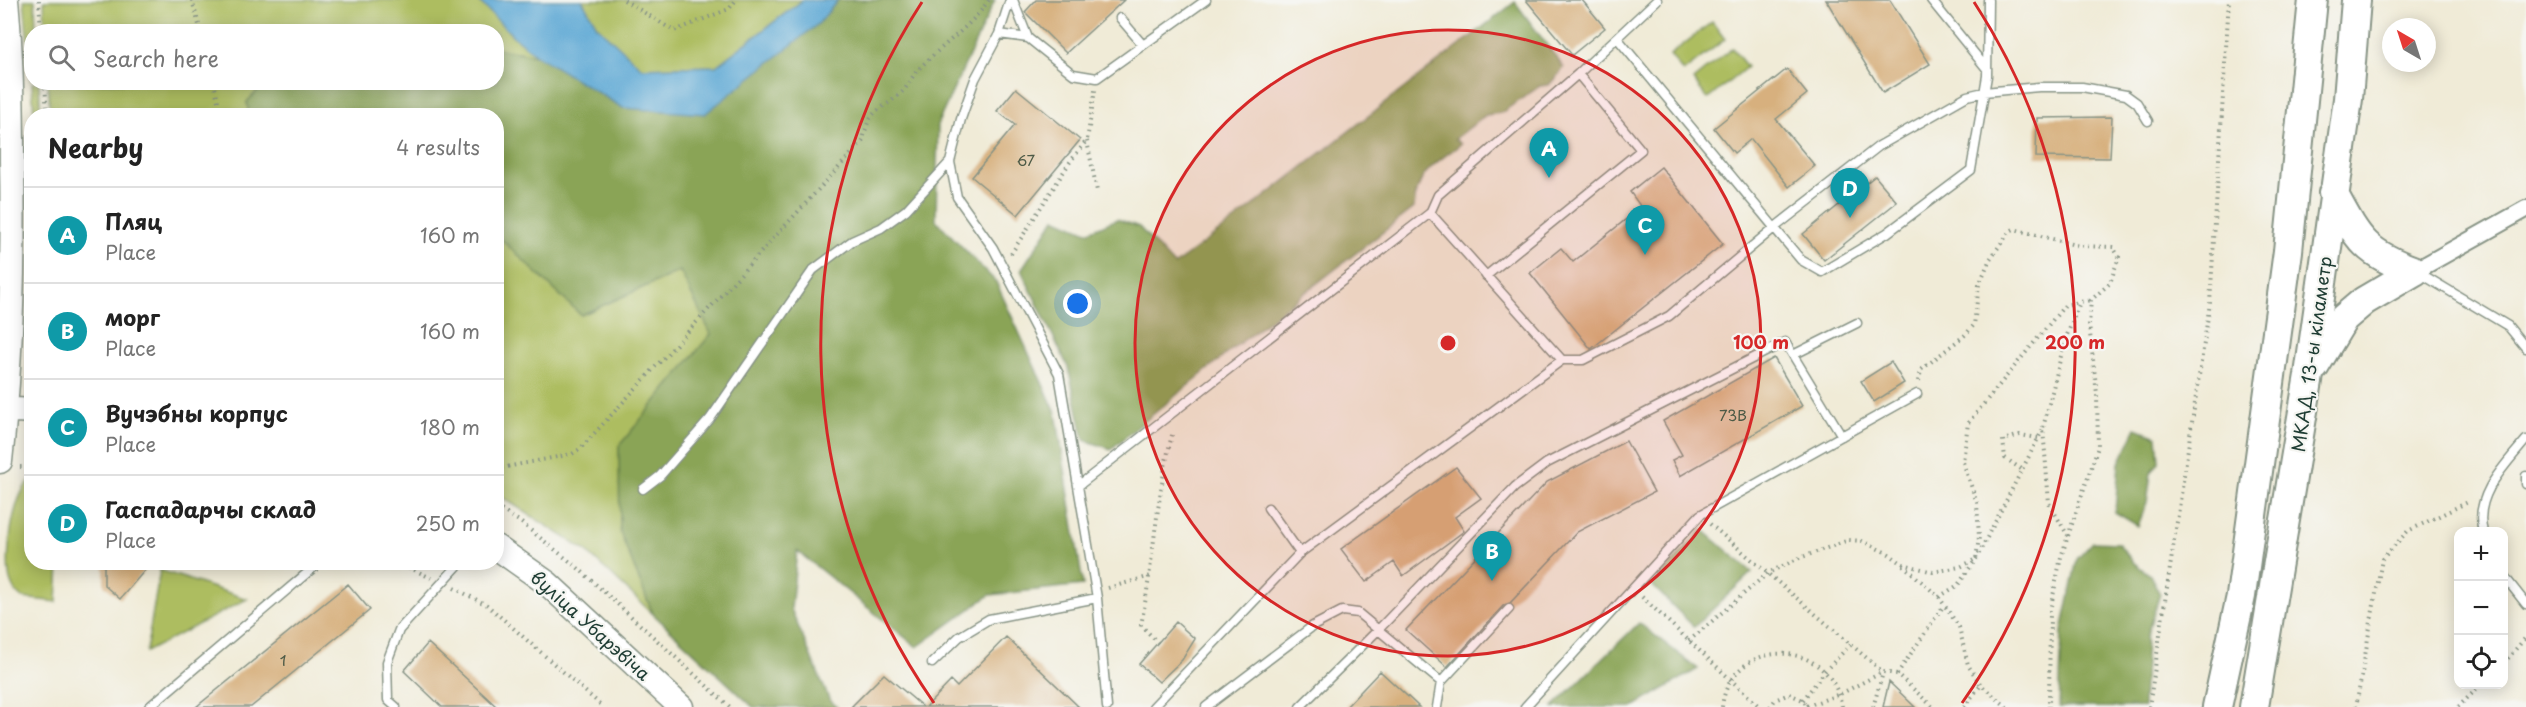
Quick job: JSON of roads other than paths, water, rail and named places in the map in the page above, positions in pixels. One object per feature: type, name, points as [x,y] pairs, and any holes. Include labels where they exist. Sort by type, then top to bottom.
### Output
[{"type":"highway","name":"МКАД, 13-ы кіламетр","points":[[2217,707],[2241,596],[2277,334],[2288,251],[2313,0]]},
{"type":"highway","name":"МКАД, 13-ы кіламетр","points":[[2254,707],[2309,375],[2348,99],[2356,0]]},
{"type":"highway","points":[[2334,193],[2359,238],[2368,248],[2388,261],[2415,271]]},
{"type":"highway","points":[[2309,375],[2344,318],[2364,301],[2415,271]]},
{"type":"main road","points":[[0,461],[13,212],[11,52],[6,0]]},
{"type":"main road","points":[[3,409],[24,410]]},
{"type":"main road","name":"вуліца Убарэвіча","points":[[504,553],[547,583],[681,707]]},
{"type":"street","points":[[2415,271],[2526,209]]},
{"type":"lane","points":[[1012,0],[960,119],[950,162],[957,197],[993,248],[1059,374],[1097,595],[1107,707]]},
{"type":"lane","points":[[1012,0],[1028,38],[1073,74],[1097,78],[1206,0]]},
{"type":"lane","points":[[1078,486],[1430,213],[1438,195],[1618,39],[1657,0]]},
{"type":"lane","points":[[1931,0],[1987,69]]},
{"type":"lane","points":[[1618,39],[1801,260],[1822,272],[1887,233],[1971,170],[1987,69],[1988,0]]},
{"type":"lane","points":[[1120,18],[1143,45]]},
{"type":"lane","points":[[999,34],[1028,38]]},
{"type":"lane","points":[[1486,276],[1641,150],[1578,74]]},
{"type":"lane","points":[[1154,707],[1300,553],[1562,360],[1583,360],[1669,316],[1774,228],[1879,146],[1967,96],[1984,92],[2082,87],[2126,94],[2137,103],[2148,121]]},
{"type":"lane","points":[[643,489],[660,476],[710,418],[813,270],[852,241],[881,228],[906,210],[950,162]]},
{"type":"lane","points":[[1430,213],[1562,360]]},
{"type":"lane","points":[[2415,271],[2508,326],[2526,348]]},
{"type":"lane","points":[[1793,355],[1857,323]]},
{"type":"lane","points":[[1300,707],[1379,629],[1515,487],[1547,463],[1785,342],[1842,436]]},
{"type":"lane","points":[[1525,707],[1700,515],[1917,394]]},
{"type":"lane","points":[[2483,527],[2481,506],[2487,493],[2506,463],[2526,440]]},
{"type":"lane","points":[[2526,476],[2526,484]]},
{"type":"lane","points":[[1268,508],[1300,553]]},
{"type":"lane","points":[[149,707],[311,570]]},
{"type":"lane","points":[[396,707],[384,703],[387,662],[399,630],[454,570]]},
{"type":"lane","points":[[2508,581],[2526,604]]},
{"type":"lane","points":[[932,663],[959,637],[989,619],[1097,595]]},
{"type":"lane","points":[[1437,707],[1441,682],[1509,609]]},
{"type":"lane","points":[[1206,707],[1313,626],[1342,611],[1358,614],[1379,629],[1441,682]]},
{"type":"water","points":[[478,0],[582,0],[597,26],[642,68],[716,66],[803,0],[838,0],[819,23],[705,114],[623,108],[536,55]]},
{"type":"place","name":"Пляц","points":[[1549,178]]},
{"type":"place","name":"Гаспадарчы склад","points":[[1850,218]]},
{"type":"place","name":"Вучэбны корпус","points":[[1645,255]]},
{"type":"place","name":"морг","points":[[1492,581]]}]
